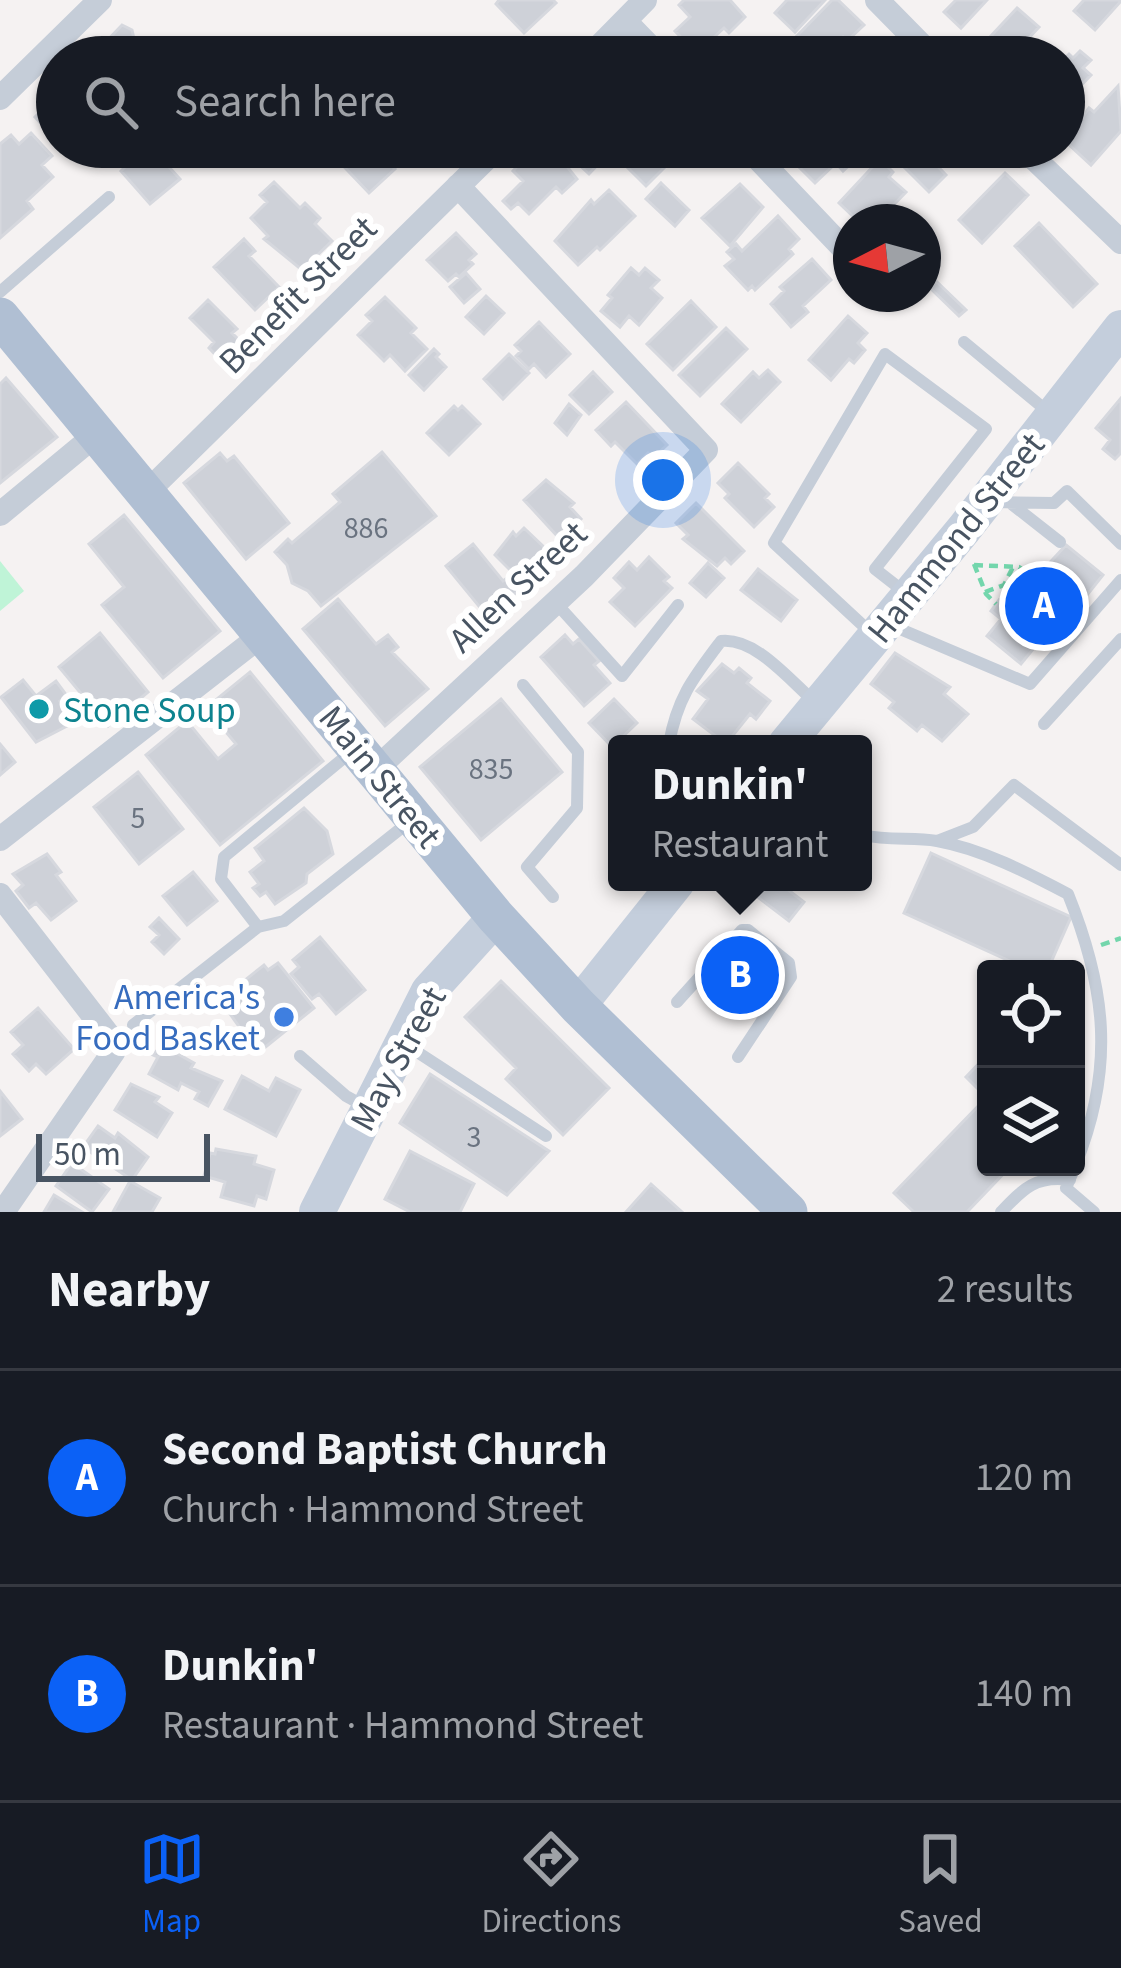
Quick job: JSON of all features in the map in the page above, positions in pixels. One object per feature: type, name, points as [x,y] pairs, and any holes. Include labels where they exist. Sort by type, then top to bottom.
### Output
[{"type":"main road","name":"Main Street","points":[[0,317],[496,917],[578,1006],[788,1212]]},
{"type":"street","points":[[63,36],[100,0]]},
{"type":"street","points":[[610,36],[646,0]]},
{"type":"street","points":[[877,0],[912,36]]},
{"type":"street","points":[[625,21],[640,36]]},
{"type":"street","points":[[0,98],[36,63]]},
{"type":"street","name":"Benefit Street","points":[[147,492],[476,168]]},
{"type":"street","points":[[767,168],[833,237]]},
{"type":"street","points":[[1044,168],[1121,242]]},
{"type":"street","name":"Allen Street","points":[[366,759],[554,602],[706,450],[458,186]]},
{"type":"street","name":"Hammond Street","points":[[793,735],[890,618],[997,502],[1053,415],[1121,328]]},
{"type":"street","points":[[0,514],[98,433]]},
{"type":"street","points":[[0,839],[263,634]]},
{"type":"street","points":[[578,1006],[670,891]]},
{"type":"street","points":[[0,895],[123,1033],[3,1212]]},
{"type":"street","name":"May Street","points":[[317,1212],[429,991],[496,917]]},
{"type":"lane","points":[[0,292],[109,197]]},
{"type":"lane","points":[[964,342],[1053,415]]},
{"type":"lane","points":[[890,618],[875,569],[986,429],[885,354],[774,543],[890,618],[1030,684],[1121,580]]},
{"type":"lane","points":[[997,502],[1054,502],[1067,490],[1121,544]]},
{"type":"lane","points":[[997,502],[1060,542]]},
{"type":"lane","points":[[554,602],[622,676],[678,605]]},
{"type":"lane","points":[[1043,724],[1121,639]]},
{"type":"lane","points":[[671,735],[685,689],[721,641],[736,640],[752,649],[818,705]]},
{"type":"lane","points":[[523,685],[578,752],[577,808],[527,867],[553,897]]},
{"type":"lane","points":[[258,927],[221,879],[224,857],[366,759]]},
{"type":"lane","points":[[937,841],[973,827],[1014,785],[1121,865]]},
{"type":"lane","points":[[123,1033],[258,927],[284,921],[415,818]]},
{"type":"lane","points":[[872,838],[937,841],[1024,870],[1068,894],[1090,950],[1102,1012],[1101,1075],[1085,1141]]},
{"type":"lane","points":[[676,1002],[742,930],[789,963],[791,977],[738,1058]]},
{"type":"lane","points":[[402,1042],[546,1136]]},
{"type":"lane","points":[[300,1056],[346,1096],[367,1107]]},
{"type":"lane","points":[[1001,1212],[1030,1183],[1055,1176]]},
{"type":"lane","points":[[1071,1176],[1066,1188],[1094,1212]]},
{"type":"lane","points":[[1070,1212],[1081,1201]]},
{"type":"path","points":[[996,604],[985,592],[974,565],[1012,567],[1034,577]]},
{"type":"path","points":[[985,592],[1004,585],[1012,567]]},
{"type":"green space","points":[[0,561],[24,591],[0,611]]},
{"type":"building","points":[[499,0],[556,3],[524,33],[496,4]]},
{"type":"building","points":[[684,0],[730,0],[745,17],[729,33],[724,28],[715,36],[680,36],[675,31],[690,17],[679,5]]},
{"type":"building","points":[[787,0],[825,0],[795,32],[775,13]]},
{"type":"building","points":[[832,0],[838,0],[864,25],[852,36],[797,36]]},
{"type":"building","points":[[956,0],[987,0],[961,28],[944,12]]},
{"type":"building","points":[[1084,0],[1121,1],[1095,30],[1074,11]]},
{"type":"building","points":[[1017,8],[1039,27],[1031,36],[991,36]]},
{"type":"building","points":[[122,25],[133,36],[111,36]]},
{"type":"building","points":[[1118,86],[1121,131],[1091,165],[1085,159],[1085,114],[1089,108],[1094,112]]},
{"type":"building","points":[[31,133],[36,138],[36,168],[45,168],[53,177],[27,201],[33,209],[0,238],[0,144],[11,135],[19,144]]},
{"type":"building","points":[[170,168],[180,179],[150,204],[121,171]]},
{"type":"building","points":[[345,168],[394,168],[395,169],[369,193]]},
{"type":"building","points":[[568,168],[577,179],[562,193],[556,187],[529,214],[518,203],[511,209],[503,201],[523,181],[513,171]]},
{"type":"building","points":[[628,168],[664,168],[646,186]]},
{"type":"building","points":[[800,168],[831,168],[815,183]]},
{"type":"building","points":[[872,168],[889,168],[893,172],[889,177],[906,192],[894,204],[840,204]]},
{"type":"building","points":[[905,168],[939,168],[946,175],[929,192]]},
{"type":"building","points":[[1005,173],[1028,195],[982,243],[959,220]]},
{"type":"building","points":[[274,182],[300,208],[305,203],[320,218],[315,224],[332,241],[302,270],[264,239],[268,236],[251,218],[267,202],[260,195]]},
{"type":"building","points":[[661,183],[689,210],[675,226],[646,199]]},
{"type":"building","points":[[740,184],[763,207],[730,246],[702,218]]},
{"type":"building","points":[[609,190],[635,216],[578,265],[555,241],[591,200],[594,204]]},
{"type":"building","points":[[778,216],[799,239],[789,249],[793,254],[755,290],[752,286],[748,290],[725,266],[734,259],[727,252],[736,244],[742,251]]},
{"type":"building","points":[[1039,223],[1097,284],[1073,307],[1015,246]]},
{"type":"building","points":[[456,233],[476,254],[469,260],[473,264],[448,281],[427,260]]},
{"type":"building","points":[[244,239],[255,251],[249,256],[279,287],[255,310],[214,267]]},
{"type":"building","points":[[812,259],[831,280],[803,306],[808,312],[791,327],[771,304],[784,291],[780,287]]},
{"type":"building","points":[[631,268],[639,275],[645,268],[659,280],[651,288],[662,298],[639,325],[629,316],[620,327],[601,311]]},
{"type":"building","points":[[466,273],[480,289],[464,303],[450,287]]},
{"type":"building","points":[[941,286],[966,310],[959,316],[941,299]]},
{"type":"building","points":[[486,296],[504,313],[484,334],[466,317]]},
{"type":"building","points":[[385,297],[416,328],[411,333],[427,349],[405,371],[390,355],[384,361],[358,335],[372,321],[366,315]]},
{"type":"building","points":[[208,300],[237,329],[232,333],[245,346],[225,365],[209,348],[214,342],[190,318]]},
{"type":"building","points":[[691,301],[716,327],[673,370],[647,344]]},
{"type":"building","points":[[848,316],[867,333],[858,343],[865,350],[854,363],[849,359],[831,380],[809,360]]},
{"type":"building","points":[[539,322],[570,354],[546,377],[534,364],[529,369],[516,356],[521,351],[515,345]]},
{"type":"building","points":[[726,328],[747,349],[700,396],[679,375]]},
{"type":"building","points":[[434,349],[446,367],[424,390],[409,375]]},
{"type":"building","points":[[509,354],[529,373],[503,399],[484,379]]},
{"type":"building","points":[[768,370],[780,382],[741,422],[722,404],[753,372],[759,378]]},
{"type":"building","points":[[593,372],[612,392],[589,414],[570,395]]},
{"type":"building","points":[[6,378],[57,437],[0,483],[0,384]]},
{"type":"building","points":[[1121,398],[1121,453],[1115,459],[1103,449],[1110,440],[1096,428]]},
{"type":"building","points":[[626,402],[667,445],[637,464],[596,430]]},
{"type":"building","points":[[569,404],[581,415],[567,435],[555,423]]},
{"type":"building","points":[[454,406],[458,410],[462,406],[480,424],[449,455],[427,433]]},
{"type":"building","points":[[382,452],[436,516],[321,606],[308,591],[292,583],[287,565],[275,552],[340,502],[333,494]]},
{"type":"building","points":[[220,453],[227,461],[234,456],[289,523],[246,559],[184,483]]},
{"type":"building","points":[[738,463],[769,494],[765,498],[774,507],[754,527],[725,498],[729,494],[718,483]]},
{"type":"building","points":[[546,480],[574,503],[570,507],[581,519],[560,539],[524,500]]},
{"type":"building","points":[[696,503],[744,551],[731,564],[725,558],[717,566],[683,539],[688,535],[676,523]]},
{"type":"building","points":[[124,515],[220,631],[163,678],[102,605],[124,587],[89,544]]},
{"type":"building","points":[[524,528],[546,549],[517,577],[495,555],[513,532],[516,536]]},
{"type":"building","points":[[473,544],[503,581],[507,578],[518,591],[487,616],[446,566]]},
{"type":"building","points":[[1066,545],[1103,575],[1044,649],[1038,643],[1021,664],[987,636],[1001,619],[991,611],[999,600],[1008,608]]},
{"type":"building","points":[[649,557],[669,577],[664,581],[672,588],[635,626],[610,602],[624,588],[614,578],[629,562],[637,570]]},
{"type":"building","points":[[708,563],[724,578],[706,597],[690,583]]},
{"type":"building","points":[[758,569],[797,600],[781,621],[741,590]]},
{"type":"building","points":[[338,599],[376,644],[388,635],[398,647],[392,652],[428,689],[385,726],[303,629]]},
{"type":"building","points":[[100,633],[148,692],[108,726],[59,667]]},
{"type":"building","points":[[565,635],[573,644],[579,639],[599,661],[594,665],[610,683],[584,706],[541,657]]},
{"type":"building","points":[[895,653],[950,687],[944,694],[968,714],[942,741],[922,725],[917,731],[889,708],[894,702],[871,684]]},
{"type":"building","points":[[722,664],[734,673],[739,668],[751,678],[747,683],[770,701],[756,719],[750,714],[733,735],[714,735],[693,719],[708,699],[697,691]]},
{"type":"building","points":[[250,672],[323,761],[220,845],[146,755],[187,721],[218,759],[236,744],[206,708]]},
{"type":"building","name":"Stone Soup","points":[[23,680],[36,696],[56,681],[67,696],[60,701],[73,718],[71,724],[36,742],[1,697]]},
{"type":"building","points":[[501,699],[562,772],[481,840],[420,767]]},
{"type":"building","points":[[614,699],[637,723],[624,735],[608,735],[608,743],[589,723]]},
{"type":"building","points":[[0,744],[15,762],[0,775]]},
{"type":"building","points":[[138,772],[183,829],[139,864],[94,807]]},
{"type":"building","points":[[304,808],[327,831],[333,854],[307,874],[306,883],[275,904],[266,892],[260,896],[253,888],[259,884],[250,872],[264,861],[255,848]]},
{"type":"building","points":[[931,853],[1071,917],[1052,960],[1007,960],[904,913]]},
{"type":"building","points":[[47,854],[76,901],[51,920],[36,903],[29,908],[16,891],[23,885],[13,874]]},
{"type":"building","points":[[193,872],[217,901],[187,925],[163,896]]},
{"type":"building","points":[[750,891],[790,891],[804,902],[789,921]]},
{"type":"building","points":[[159,918],[179,939],[164,954],[152,942],[159,935],[150,927]]},
{"type":"building","points":[[320,937],[365,990],[336,1014],[319,994],[312,999],[291,974],[299,967],[293,960]]},
{"type":"building","points":[[739,939],[781,975],[744,1011],[703,975]]},
{"type":"building","points":[[278,963],[314,1008],[258,1053],[220,1000],[264,965],[268,970]]},
{"type":"building","points":[[501,981],[609,1088],[563,1135],[506,1079],[516,1068],[465,1017]]},
{"type":"building","points":[[38,1008],[74,1049],[46,1074],[36,1064],[29,1071],[13,1054],[23,1045],[11,1032]]},
{"type":"building","points":[[162,1045],[194,1063],[191,1068],[222,1081],[208,1106],[195,1099],[199,1092],[181,1083],[178,1090],[149,1074],[158,1057],[153,1055]]},
{"type":"building","points":[[977,1065],[977,1088],[966,1077]]},
{"type":"building","points":[[430,1074],[549,1151],[507,1195],[400,1123]]},
{"type":"building","points":[[242,1076],[269,1091],[276,1078],[300,1090],[276,1136],[225,1109]]},
{"type":"building","points":[[131,1084],[159,1097],[155,1102],[172,1113],[157,1137],[115,1110]]},
{"type":"building","points":[[0,1091],[22,1119],[0,1136]]},
{"type":"building","points":[[977,1107],[977,1176],[1001,1176],[967,1212],[914,1212],[894,1193]]},
{"type":"building","points":[[98,1126],[115,1138],[118,1133],[148,1157],[132,1180],[83,1147]]},
{"type":"building","points":[[216,1149],[256,1156],[254,1164],[274,1170],[266,1199],[257,1196],[254,1206],[221,1197],[225,1182],[204,1176],[210,1153],[215,1154]]},
{"type":"building","points":[[410,1151],[474,1184],[460,1212],[410,1212],[385,1199]]},
{"type":"building","points":[[72,1163],[109,1189],[92,1212],[56,1186]]},
{"type":"building","points":[[130,1181],[160,1198],[152,1212],[113,1212]]},
{"type":"building","points":[[651,1184],[682,1212],[626,1212]]},
{"type":"building","points":[[54,1195],[82,1212],[44,1212]]},
{"type":"place","name":"Second Baptist Church","points":[[1044,606]]},
{"type":"place","name":"Stone Soup","points":[[39,709]]},
{"type":"place","name":"Dunkin'","points":[[740,975]]},
{"type":"place","name":"America's Food Basket","points":[[284,1017]]}]
